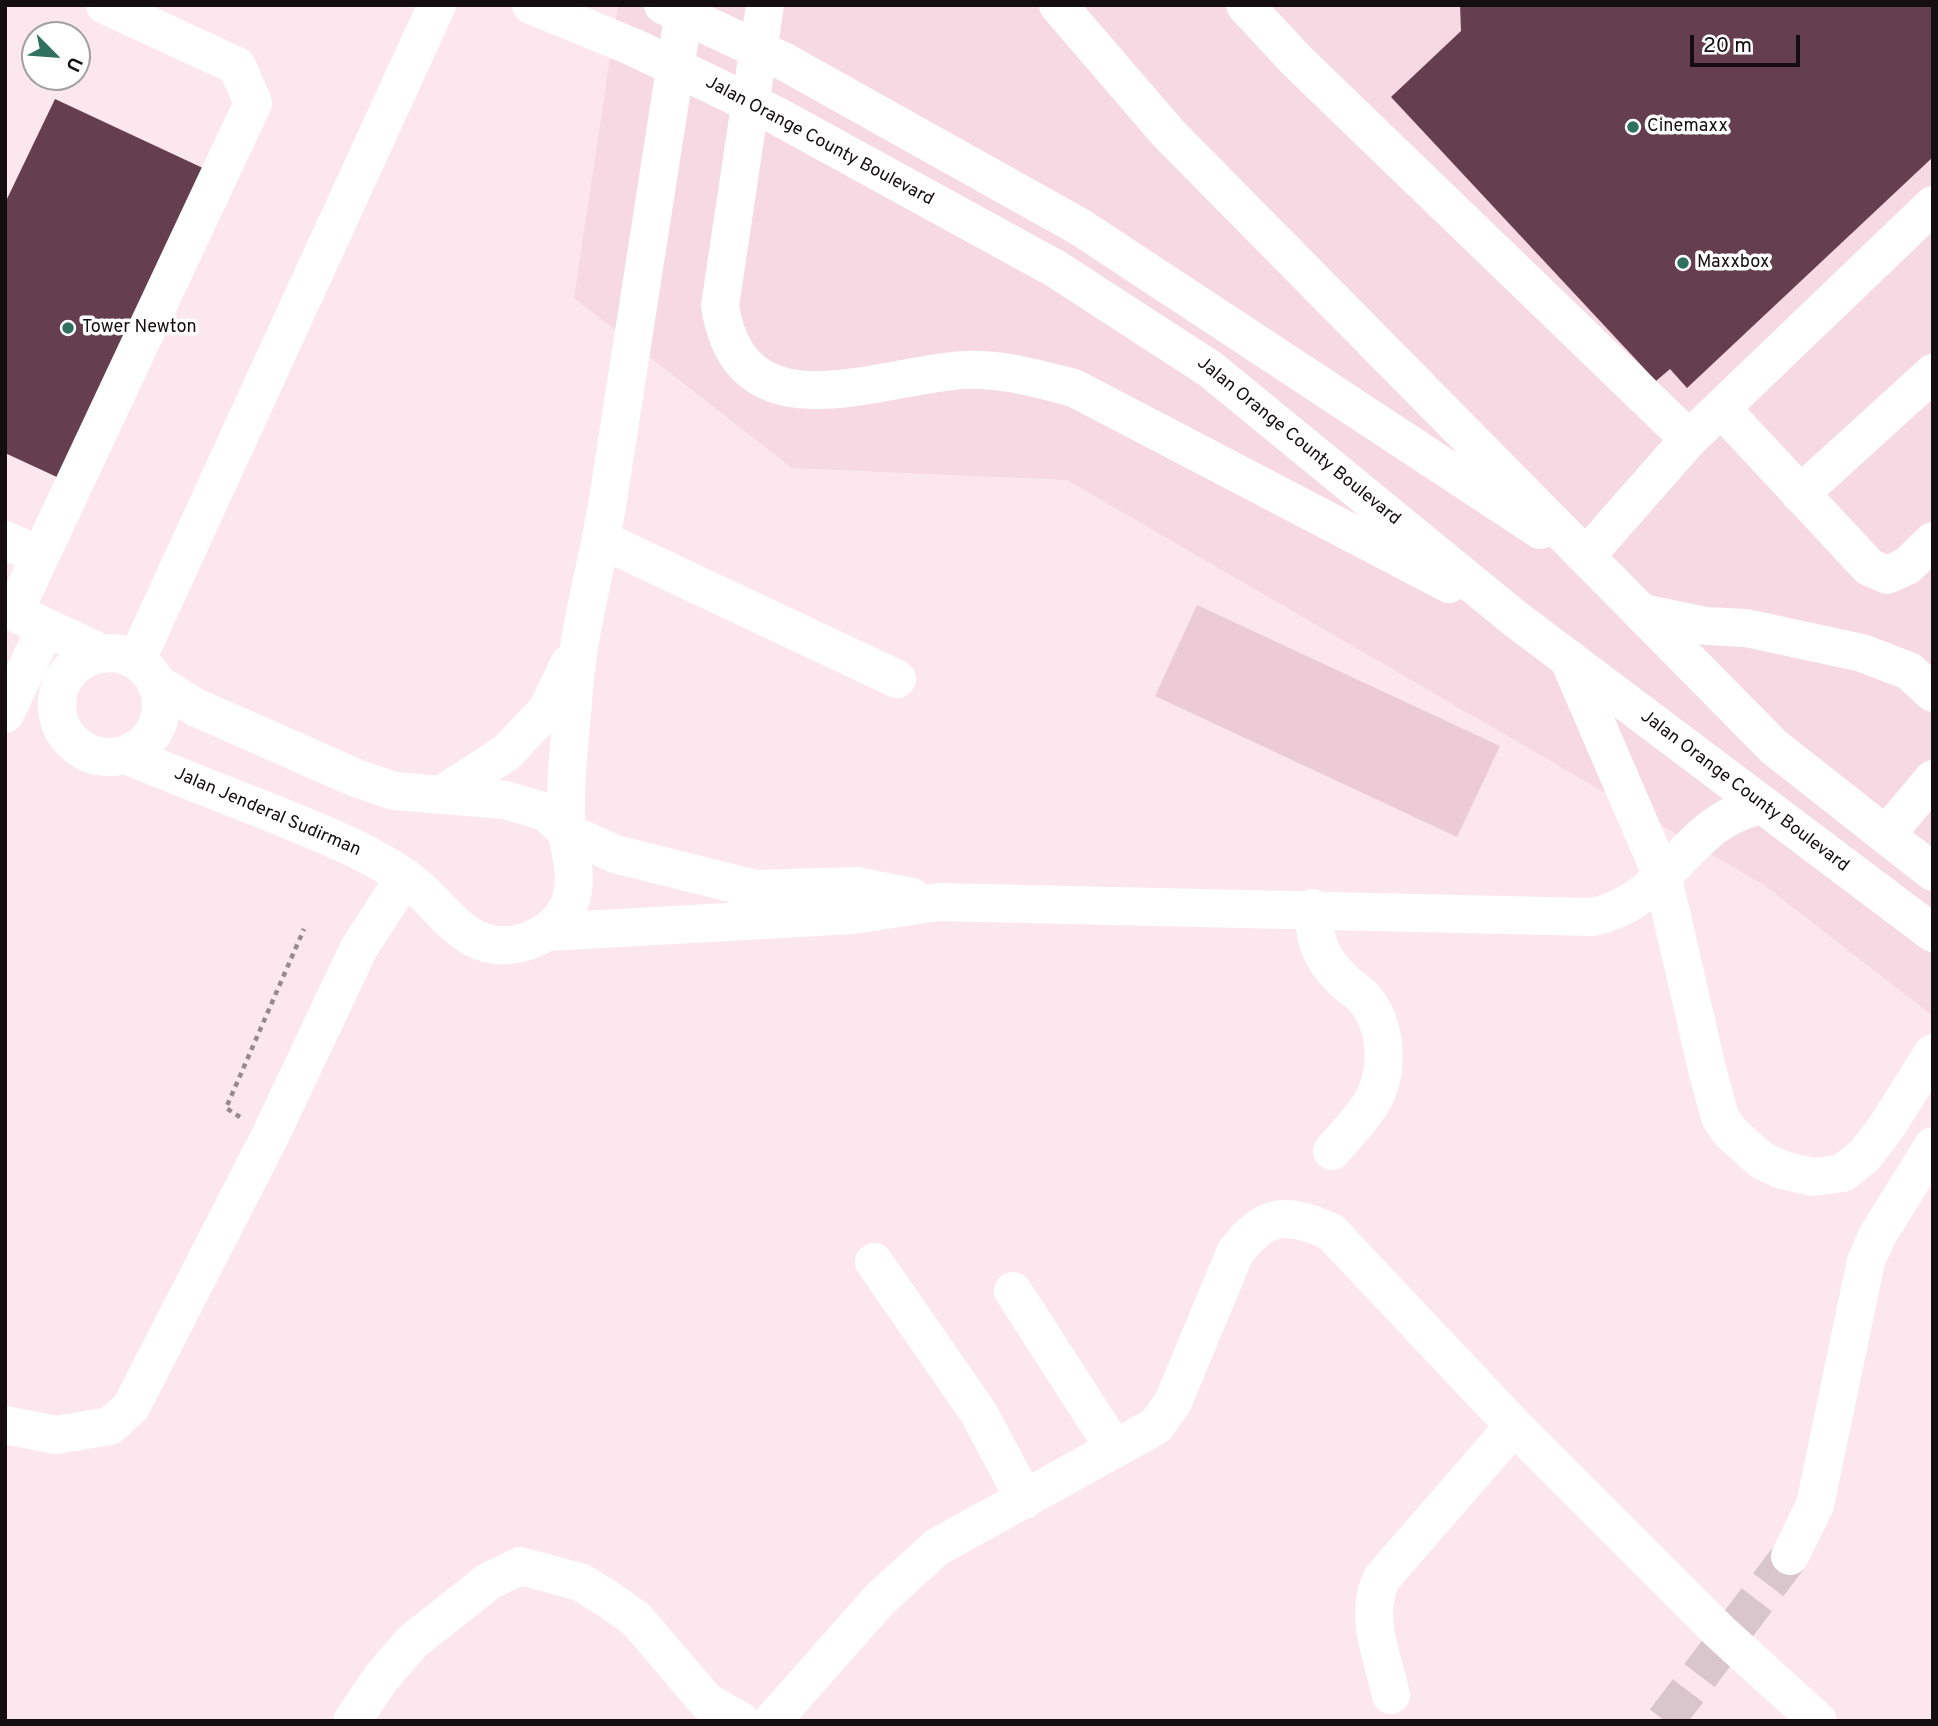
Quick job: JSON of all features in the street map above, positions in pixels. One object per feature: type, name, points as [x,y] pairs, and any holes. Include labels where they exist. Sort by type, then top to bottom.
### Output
[{"type":"street","points":[[61,729],[57,705],[62,680],[80,662],[131,665],[161,703],[157,724],[145,743],[126,755],[101,758],[78,748],[61,729],[6,710],[22,616],[40,556],[253,103],[237,66],[105,5]]},
{"type":"street","points":[[131,665],[437,5]]},
{"type":"street","name":"Jalan Orange County Boulevard","points":[[531,5],[633,47],[777,116],[1056,269],[1210,369],[1513,617],[1933,933]]},
{"type":"street","points":[[663,5],[785,62],[1080,227],[1597,565]]},
{"type":"street","points":[[548,932],[562,918],[572,891],[575,862],[567,832],[577,646],[602,540],[685,5]]},
{"type":"street","points":[[765,5],[720,306],[724,334],[741,359],[757,374],[775,386],[818,393],[965,370],[1021,374],[1074,388],[1513,617]]},
{"type":"street","points":[[1058,5],[1168,133],[1774,747],[1933,872]]},
{"type":"street","points":[[1245,5],[1297,61],[1689,439]]},
{"type":"street","points":[[1597,565],[1689,439],[1933,205]]},
{"type":"street","points":[[1800,494],[1933,373]]},
{"type":"street","points":[[1721,408],[1869,567],[1886,575],[1907,566],[1933,541]]},
{"type":"street","points":[[5,540],[40,556]]},
{"type":"street","points":[[602,540],[897,679]]},
{"type":"street","points":[[1643,613],[1706,626],[1746,628],[1862,653],[1909,671],[1933,693]]},
{"type":"street","points":[[22,616],[131,665],[195,707],[356,778],[394,791],[505,800],[546,812],[567,832],[615,854],[755,889],[856,886],[938,902],[1312,908],[1592,917],[1614,912],[1634,901],[1663,878],[1712,825],[1744,809],[1762,805]]},
{"type":"street","points":[[433,794],[506,753],[547,710],[577,646]]},
{"type":"street","points":[[1568,658],[1663,878],[1720,1117],[1730,1132],[1761,1160],[1782,1170],[1813,1178],[1843,1173],[1872,1146],[1933,1053]]},
{"type":"street","name":"Jalan Jenderal Sudirman","points":[[126,755],[333,838],[405,877],[429,896],[459,929],[492,946],[518,944],[548,932],[853,915],[938,902]]},
{"type":"street","points":[[1886,835],[1933,779]]},
{"type":"street","points":[[7,1427],[56,1435],[110,1426],[131,1407],[270,1136],[359,948],[405,877]]},
{"type":"street","points":[[1312,908],[1317,946],[1330,967],[1364,998],[1377,1018],[1383,1037],[1384,1063],[1376,1095],[1332,1152]]},
{"type":"street","points":[[1790,1556],[1815,1505],[1866,1261],[1877,1236],[1933,1146]]},
{"type":"street","points":[[772,1721],[880,1599],[937,1547],[974,1524],[1025,1500],[1156,1426],[1174,1402],[1235,1253],[1250,1232],[1273,1219],[1289,1217],[1331,1232],[1514,1426],[1719,1631],[1818,1721]]},
{"type":"street","points":[[874,1262],[978,1412],[1025,1500]]},
{"type":"street","points":[[1013,1292],[1114,1448]]},
{"type":"street","points":[[1391,1695],[1373,1616],[1374,1593],[1382,1578],[1514,1426]]},
{"type":"street","points":[[352,1721],[380,1678],[412,1642],[489,1581],[520,1566],[580,1582],[611,1601],[636,1619],[707,1702],[741,1721]]},
{"type":"path","points":[[270,1136],[226,1108],[304,929]]},
{"type":"shaded area","points":[[618,5],[1933,5],[1933,1016],[1764,885],[1067,480],[792,468],[574,298]]},
{"type":"shaded area","points":[[1197,605],[1500,746],[1457,837],[1155,696]]},
{"type":"building","name":"Maxxbox","points":[[1460,5],[1933,5],[1933,157],[1687,388],[1670,369],[1656,381],[1391,97],[1461,31]]},
{"type":"building","name":"Tower Newton","points":[[55,99],[205,169],[59,478],[5,453],[5,203]]},
{"type":"tunnel","points":[[1665,1721],[1790,1556]]},
{"type":"place","name":"Cinemaxx","points":[[1633,127]]},
{"type":"place","name":"Maxxbox","points":[[1683,263]]},
{"type":"place","name":"Tower Newton","points":[[68,328]]}]
